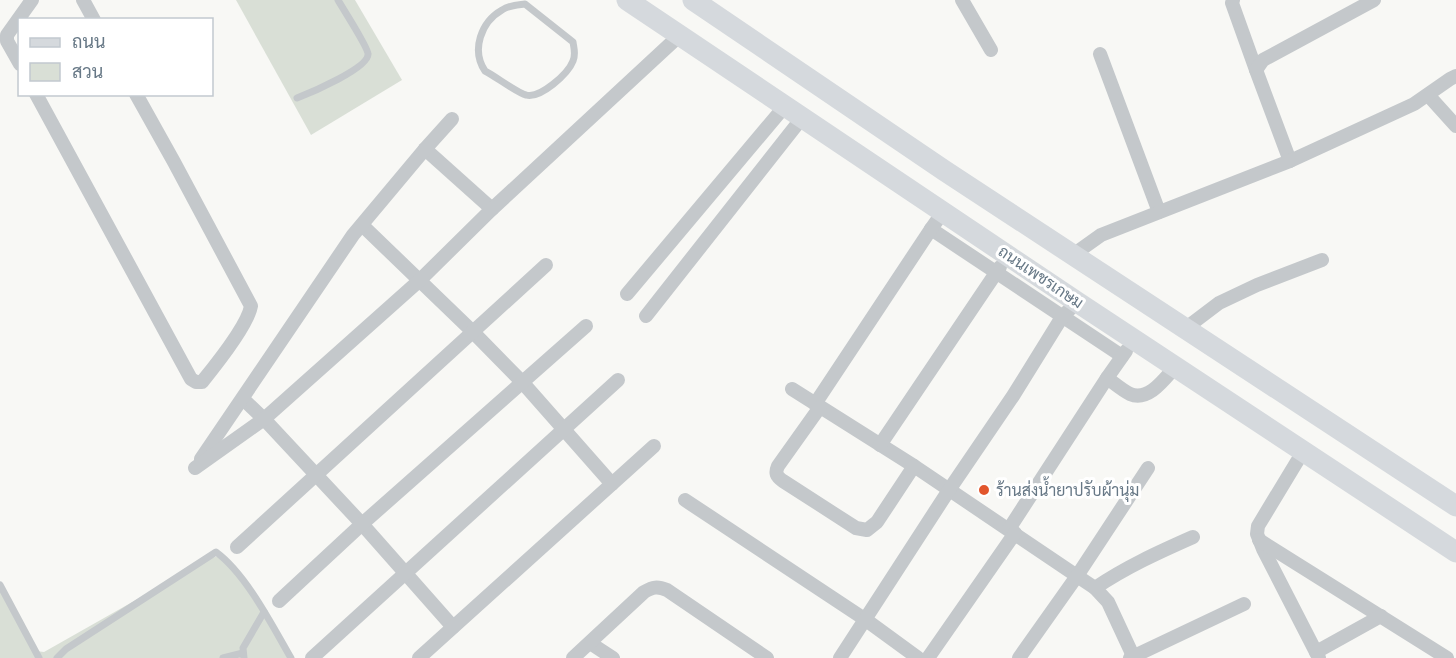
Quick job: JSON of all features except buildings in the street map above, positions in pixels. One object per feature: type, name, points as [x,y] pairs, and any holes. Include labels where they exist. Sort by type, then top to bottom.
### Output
[{"type":"main road","name":"ถนนเพชรเกษม","points":[[627,0],[925,199],[1002,264],[1077,302],[1129,348],[1176,366],[1456,552]]},
{"type":"main road","points":[[693,0],[945,171],[1456,506]]},
{"type":"street","points":[[19,18],[32,0]]},
{"type":"street","points":[[82,0],[93,18]]},
{"type":"street","points":[[962,0],[991,50]]},
{"type":"street","points":[[1233,0],[1232,3],[1258,80],[1290,161]]},
{"type":"street","points":[[1256,70],[1263,60],[1374,0]]},
{"type":"street","points":[[18,20],[7,35],[7,41],[18,60]]},
{"type":"street","points":[[452,119],[353,236],[195,468],[264,419],[420,280],[492,209],[680,35]]},
{"type":"street","points":[[1100,54],[1160,212]]},
{"type":"street","points":[[1073,255],[1101,235],[1290,161],[1414,104],[1456,76]]},
{"type":"street","points":[[1428,95],[1456,126]]},
{"type":"street","points":[[37,96],[191,379],[202,382],[244,324],[251,306],[137,96]]},
{"type":"street","points":[[627,294],[794,112]]},
{"type":"street","points":[[645,316],[794,112]]},
{"type":"street","points":[[425,149],[492,209]]},
{"type":"street","points":[[914,466],[877,522],[867,530],[856,528],[777,477],[776,472],[943,212]]},
{"type":"street","points":[[362,225],[523,383],[612,484]]},
{"type":"street","points":[[928,658],[1012,531],[1107,378],[1129,348],[1062,317],[1002,264],[931,229]]},
{"type":"street","points":[[1186,328],[1218,303],[1322,260]]},
{"type":"street","points":[[880,445],[1002,264]]},
{"type":"street","points":[[237,547],[546,265]]},
{"type":"street","points":[[840,658],[1013,396],[1062,317],[1077,302]]},
{"type":"street","points":[[279,601],[362,524],[586,326]]},
{"type":"street","points":[[1107,378],[1131,395],[1141,396],[1158,386],[1176,366]]},
{"type":"street","points":[[312,658],[618,380]]},
{"type":"street","points":[[792,389],[914,466],[1095,588],[1108,602],[1133,657],[1244,604]]},
{"type":"street","points":[[243,399],[362,524],[453,627]]},
{"type":"street","points":[[419,658],[654,446]]},
{"type":"street","points":[[1304,450],[1258,526],[1259,540],[1317,655],[1381,616]]},
{"type":"street","points":[[1019,658],[1077,576],[1148,468]]},
{"type":"street","points":[[685,500],[866,620],[918,658]]},
{"type":"street","points":[[1095,588],[1116,573],[1193,537]]},
{"type":"street","points":[[1259,540],[1447,658]]},
{"type":"street","points":[[573,658],[644,592],[658,586],[767,658]]},
{"type":"street","points":[[590,643],[613,658]]},
{"type":"lane","points":[[297,98],[340,79],[366,60],[368,54],[338,0]]},
{"type":"lane","points":[[526,2],[573,42],[575,51],[573,61],[556,82],[533,95],[524,95],[485,71],[479,56],[478,42],[482,31],[492,18],[501,10],[526,2]]},
{"type":"lane","points":[[57,658],[66,649],[216,552],[227,560],[264,612],[291,658]]},
{"type":"lane","points":[[0,585],[39,658]]},
{"type":"lane","points":[[223,658],[243,656],[243,648],[264,612]]},
{"type":"green space","points":[[236,0],[355,0],[402,80],[311,135]]},
{"type":"green space","points":[[221,556],[226,558],[292,658],[0,658],[0,587],[36,651],[44,652],[210,558]]},
{"type":"place","name":"ร้านส่งน้ำยาปรับผ้านุ่ม","points":[[984,490]]}]
